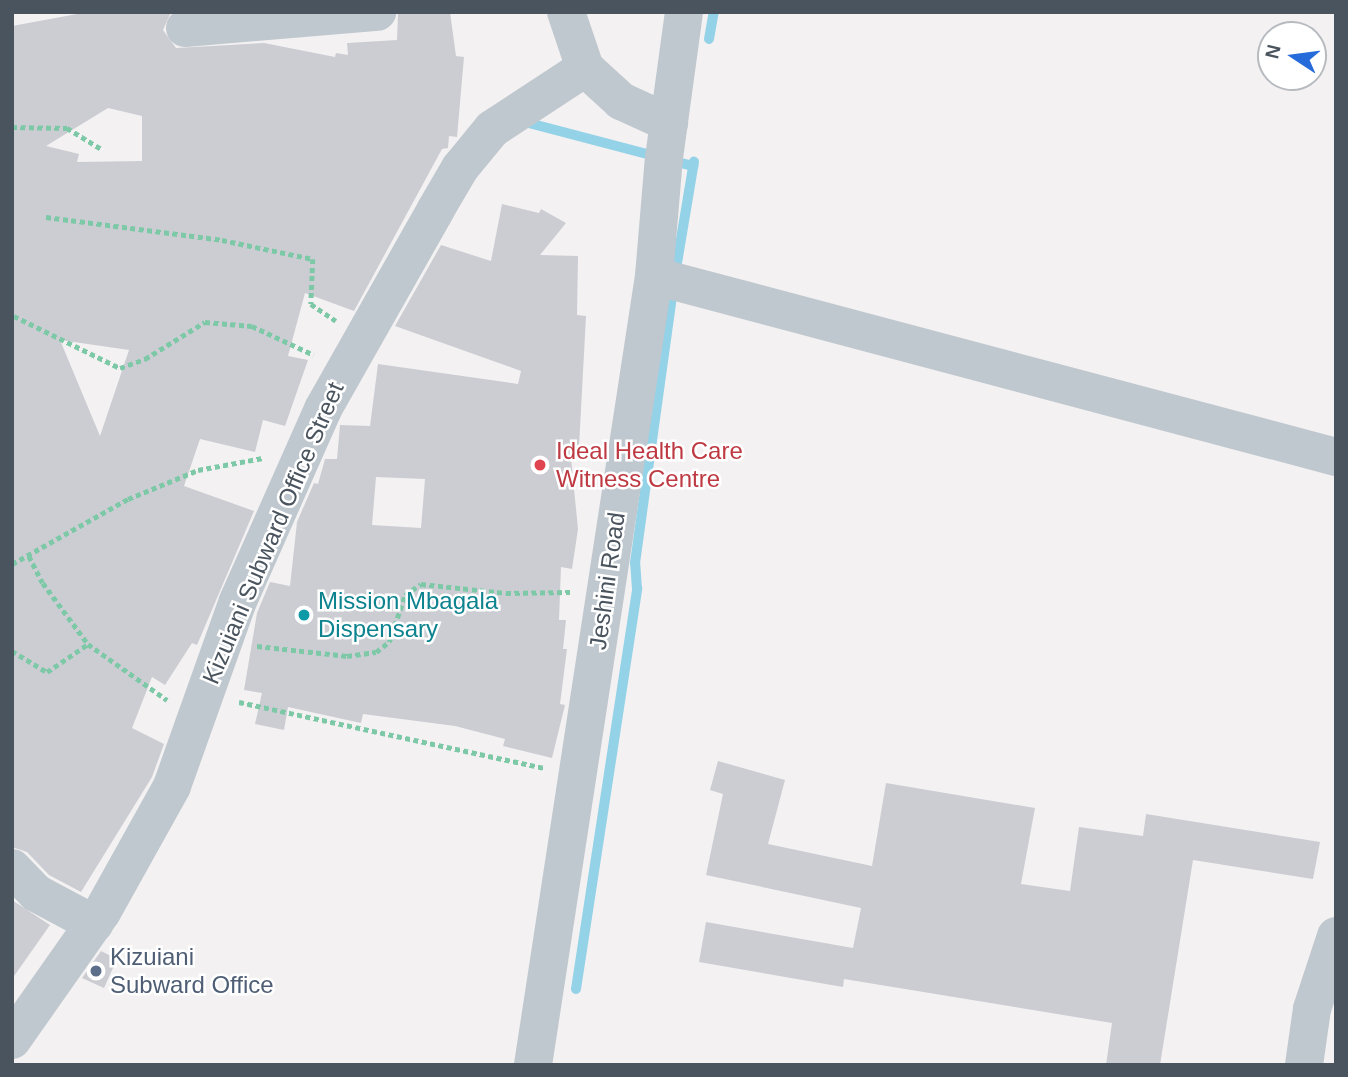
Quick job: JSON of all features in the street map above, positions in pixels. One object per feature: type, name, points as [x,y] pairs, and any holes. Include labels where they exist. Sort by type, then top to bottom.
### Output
[{"type":"street","points":[[185,28],[377,12]]},
{"type":"street","points":[[566,12],[585,68],[621,101],[669,124]]},
{"type":"street","name":"Jeshini Road","points":[[533,1065],[579,779],[654,276],[662,183],[684,12]]},
{"type":"street","name":"Kizuiani Subward Office Street","points":[[12,1040],[94,924],[172,786],[224,642],[342,369],[361,335],[460,168],[492,129],[585,68]]},
{"type":"street","points":[[654,276],[1336,457]]},
{"type":"street","points":[[12,868],[36,893],[94,924]]},
{"type":"street","points":[[1304,1065],[1312,1009],[1336,936]]},
{"type":"path","points":[[12,127],[67,128],[103,150]]},
{"type":"path","points":[[46,216],[222,240],[313,259],[311,304],[361,335]]},
{"type":"path","points":[[14,316],[120,368],[145,359],[205,322],[252,326],[342,369]]},
{"type":"path","points":[[12,564],[29,556],[93,514],[198,470],[305,453]]},
{"type":"path","points":[[29,556],[43,583],[88,644],[199,709],[505,756],[579,779]]},
{"type":"path","points":[[224,642],[347,656],[376,652],[389,642],[405,594],[421,584],[506,593],[606,591]]},
{"type":"path","points":[[12,651],[47,672],[88,644]]},
{"type":"building","points":[[88,12],[171,12],[163,30],[176,48],[264,43],[335,57],[336,53],[348,55],[347,43],[397,40],[398,14],[450,12],[456,56],[464,57],[457,137],[449,136],[448,148],[442,149],[354,311],[305,293],[288,356],[308,360],[285,426],[263,420],[255,452],[200,439],[184,486],[254,511],[197,645],[192,643],[165,685],[152,677],[132,728],[164,744],[152,777],[81,892],[49,875],[27,852],[12,847],[12,26]],"holes":[[[108,108],[142,116],[142,161],[77,162],[79,154],[46,146]],[[60,340],[129,350],[100,436]]]},
{"type":"building","points":[[502,204],[539,213],[541,209],[566,223],[540,255],[578,256],[577,315],[586,316],[579,447],[570,448],[578,529],[572,569],[561,567],[559,620],[566,620],[563,649],[567,649],[560,704],[565,705],[552,758],[503,746],[505,739],[455,726],[363,714],[361,723],[288,707],[284,730],[255,724],[262,693],[244,690],[257,613],[270,582],[290,586],[297,522],[314,483],[318,484],[325,459],[337,459],[340,425],[370,426],[378,364],[518,384],[521,371],[395,326],[441,245],[491,261]],"holes":[[[376,477],[425,479],[421,528],[372,525]]]},
{"type":"building","points":[[718,761],[785,780],[768,844],[872,866],[886,783],[1035,808],[1021,884],[1070,891],[1079,827],[1143,836],[1146,814],[1320,842],[1313,879],[1193,860],[1160,1065],[1106,1065],[1112,1023],[844,979],[843,987],[699,962],[706,922],[853,948],[861,908],[706,875],[723,794],[710,790]]},
{"type":"building","points":[[12,900],[50,925],[12,979]]},
{"type":"building","points":[[101,951],[117,959],[104,988],[82,978]]},
{"type":"waterway","points":[[709,39],[714,12]]},
{"type":"waterway","points":[[525,122],[655,156]]},
{"type":"waterway","points":[[673,161],[693,166]]},
{"type":"waterway","points":[[675,275],[694,162]]},
{"type":"waterway","points":[[576,989],[637,589],[635,563],[673,290]]},
{"type":"place","name":"Ideal Health Care Witness Centre","points":[[540,465]]},
{"type":"place","name":"Mission Mbagala Dispensary","points":[[304,615]]},
{"type":"place","name":"Kizuiani Subward Office","points":[[96,971]]}]
